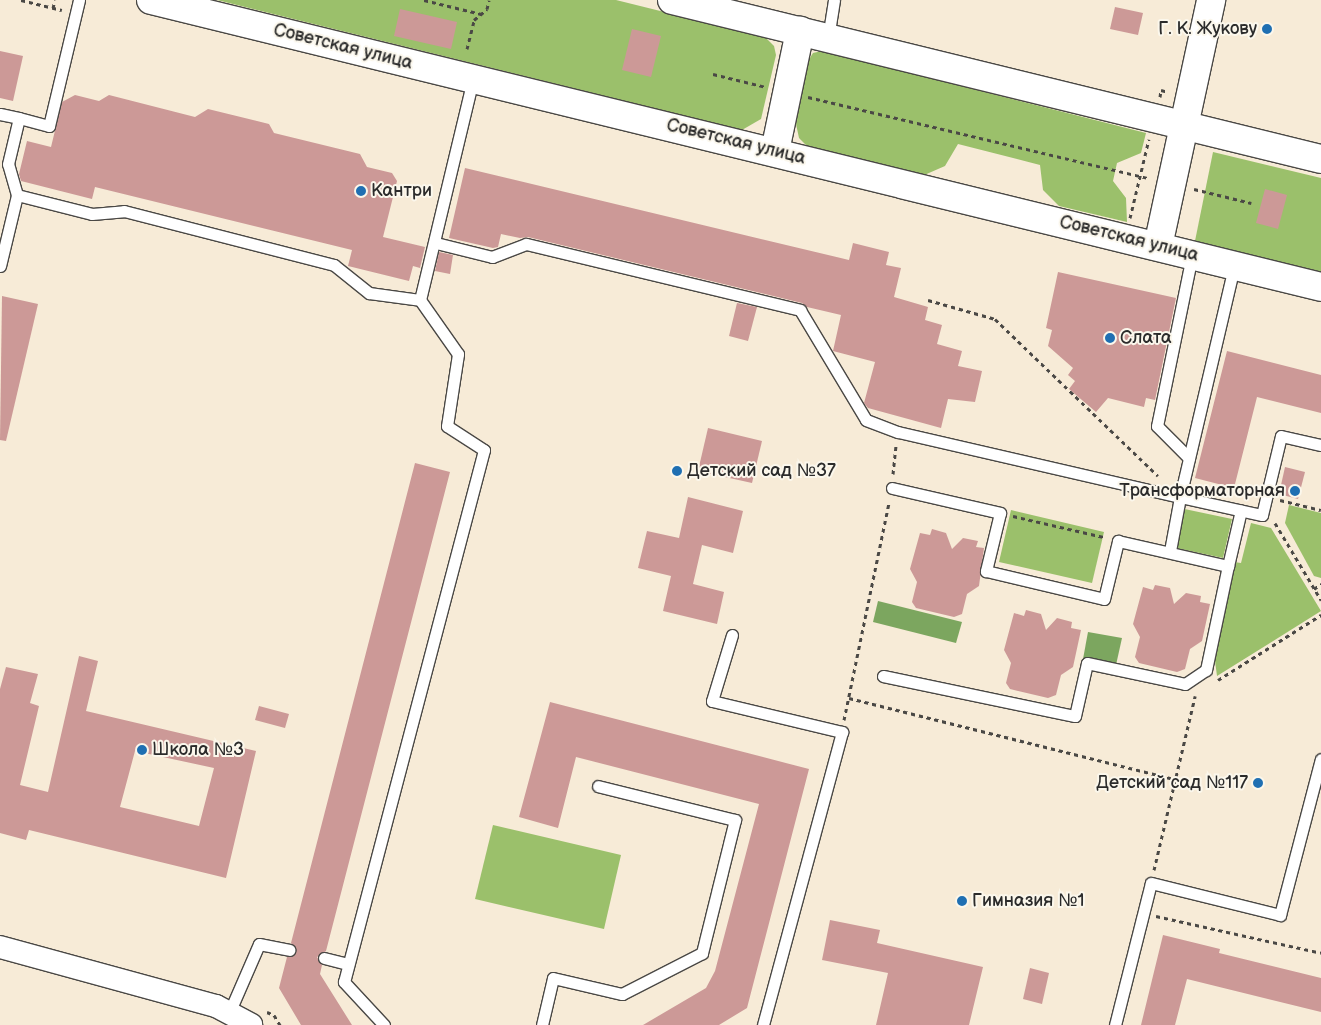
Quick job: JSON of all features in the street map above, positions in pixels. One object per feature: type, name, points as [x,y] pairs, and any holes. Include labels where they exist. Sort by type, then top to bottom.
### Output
[{"type":"street","name":"Советская улица","points":[[151,0],[775,151],[1321,287]]},
{"type":"street","points":[[672,0],[1321,159]]},
{"type":"street","points":[[1158,246],[1211,0]]},
{"type":"street","points":[[775,151],[800,31]]},
{"type":"street","points":[[0,947],[216,1006],[251,1025]]},
{"type":"lane","points":[[0,114],[49,126],[80,0]]},
{"type":"lane","points":[[828,38],[834,0]]},
{"type":"lane","points":[[420,300],[436,242],[473,78]]},
{"type":"lane","points":[[0,266],[17,195],[8,164],[19,118]]},
{"type":"lane","points":[[17,195],[92,214],[124,211],[334,265],[369,293],[420,300],[458,354],[447,426],[484,450],[344,982],[384,1025]]},
{"type":"lane","points":[[436,242],[492,257],[526,244],[800,310],[866,420],[898,432],[1180,497],[1262,515],[1281,436],[1321,445]]},
{"type":"lane","points":[[1189,458],[1157,426],[1192,255]]},
{"type":"lane","points":[[1170,551],[1180,497],[1234,266]]},
{"type":"lane","points":[[892,488],[1000,514],[986,572],[1104,598],[1118,540],[1228,566]]},
{"type":"lane","points":[[883,676],[1075,716],[1087,664],[1185,684],[1206,670],[1241,510]]},
{"type":"lane","points":[[732,635],[712,701],[842,732],[763,1025]]},
{"type":"lane","points":[[1115,1025],[1151,883],[1280,915],[1321,759]]},
{"type":"lane","points":[[542,1025],[553,978],[622,994],[702,953],[735,820],[598,786]]},
{"type":"lane","points":[[229,1013],[259,944],[288,950]]},
{"type":"lane","points":[[324,958],[348,964]]},
{"type":"path","points":[[21,0],[76,14]]},
{"type":"path","points":[[53,8],[55,0]]},
{"type":"path","points":[[424,0],[481,14]]},
{"type":"path","points":[[467,49],[474,20],[487,9],[489,0]]},
{"type":"path","points":[[713,74],[1148,178]]},
{"type":"path","points":[[1130,219],[1150,136]]},
{"type":"path","points":[[1194,189],[1252,203]]},
{"type":"path","points":[[928,300],[995,319],[1180,497]]},
{"type":"path","points":[[842,732],[892,488],[898,432]]},
{"type":"path","points":[[1265,501],[1321,510]]},
{"type":"path","points":[[1265,501],[1321,600]]},
{"type":"path","points":[[1000,514],[1118,540]]},
{"type":"path","points":[[1314,589],[1321,584]]},
{"type":"path","points":[[1212,683],[1321,615]]},
{"type":"path","points":[[1151,883],[1196,693]]},
{"type":"path","points":[[849,698],[1175,779]]},
{"type":"path","points":[[1143,913],[1321,953]]},
{"type":"path","points":[[274,1015],[280,1025]]},
{"type":"green space","points":[[217,0],[616,0],[765,37],[774,46],[776,55],[761,119],[742,130]]},
{"type":"green space","points":[[822,51],[1146,133],[1141,153],[1117,163],[1113,181],[1126,198],[1127,222],[1059,206],[1043,190],[1040,165],[958,144],[945,166],[922,176],[808,147],[799,138],[796,124],[808,61],[813,53]]},
{"type":"green space","points":[[1213,152],[1321,178],[1321,272],[1195,241]]},
{"type":"green space","points":[[1289,505],[1321,513],[1321,578],[1314,576],[1285,523]]},
{"type":"green space","points":[[1175,507],[1232,519],[1223,558],[1167,546]]},
{"type":"green space","points":[[1011,510],[1104,532],[1092,583],[999,562]]},
{"type":"green space","points":[[1251,523],[1271,528],[1321,611],[1217,676],[1213,646],[1234,562],[1241,563]]},
{"type":"green space","points":[[878,601],[962,622],[956,643],[873,622]]},
{"type":"green space","points":[[1088,632],[1122,638],[1116,665],[1083,659]]},
{"type":"green space","points":[[493,825],[621,855],[604,929],[475,899]]},
{"type":"building","points":[[1115,7],[1143,13],[1138,35],[1110,29]]},
{"type":"building","points":[[400,9],[457,22],[451,49],[394,36]]},
{"type":"building","points":[[632,29],[661,36],[651,77],[622,70]]},
{"type":"building","points":[[0,51],[23,56],[13,101],[0,98]]},
{"type":"building","points":[[75,95],[99,101],[109,95],[195,117],[208,109],[269,124],[274,133],[360,154],[367,167],[392,173],[397,181],[383,237],[425,247],[420,268],[413,266],[409,281],[348,266],[352,250],[95,187],[92,199],[21,181],[19,174],[27,141],[51,147],[62,102]]},
{"type":"building","points":[[465,168],[849,260],[853,243],[889,252],[886,265],[901,268],[894,297],[928,307],[925,320],[942,325],[937,344],[962,351],[958,366],[982,371],[975,402],[948,399],[941,428],[868,408],[864,403],[875,362],[833,351],[841,315],[807,307],[802,303],[528,237],[520,238],[501,234],[498,247],[493,248],[449,238]]},
{"type":"building","points":[[1265,189],[1287,195],[1278,229],[1256,223]]},
{"type":"building","points":[[439,252],[453,255],[450,274],[435,271]]},
{"type":"building","name":"Слата","points":[[1058,272],[1176,298],[1155,400],[1146,398],[1144,407],[1108,398],[1096,412],[1069,389],[1075,381],[1068,375],[1073,368],[1048,346],[1052,330],[1046,328]]},
{"type":"building","points":[[2,296],[38,304],[6,441],[0,440]]},
{"type":"building","points":[[737,303],[757,307],[748,341],[729,336]]},
{"type":"building","points":[[1227,351],[1321,375],[1321,413],[1257,397],[1234,488],[1195,478]]},
{"type":"building","points":[[708,428],[762,441],[752,483],[698,471]]},
{"type":"building","points":[[415,463],[450,472],[326,951],[317,957],[322,965],[320,974],[352,1025],[301,1025],[279,988],[287,957],[296,952],[291,943]]},
{"type":"building","points":[[1285,467],[1305,472],[1298,499],[1279,494]]},
{"type":"building","points":[[688,497],[743,511],[733,553],[702,545],[693,584],[724,592],[717,624],[663,611],[671,576],[638,568],[647,531],[679,538]]},
{"type":"building","points":[[932,529],[946,533],[952,549],[963,538],[978,541],[976,547],[984,548],[979,586],[967,594],[962,614],[954,617],[916,608],[912,602],[917,582],[910,569],[920,533],[930,535]]},
{"type":"building","points":[[1155,585],[1170,588],[1174,604],[1186,593],[1201,596],[1200,602],[1210,604],[1202,641],[1190,649],[1185,669],[1177,672],[1139,663],[1135,657],[1140,637],[1133,624],[1143,587],[1153,590]]},
{"type":"building","points":[[1026,610],[1041,614],[1046,630],[1057,618],[1072,622],[1071,628],[1081,630],[1073,667],[1061,675],[1056,695],[1048,698],[1010,689],[1006,683],[1011,663],[1004,650],[1014,613],[1024,616]]},
{"type":"building","points":[[79,656],[98,661],[86,711],[256,751],[226,878],[29,830],[26,840],[0,833],[0,689],[6,667],[38,674],[30,703],[39,706],[20,785],[48,792]],"holes":[[[135,751],[214,768],[199,826],[120,807]]]},
{"type":"building","points":[[550,702],[809,769],[747,1008],[719,1025],[643,1025],[706,988],[715,971],[759,804],[576,757],[558,828],[519,817]]},
{"type":"building","points":[[259,706],[289,714],[285,728],[255,720]]},
{"type":"building","points":[[830,920],[880,930],[877,943],[983,967],[969,1025],[876,1025],[888,973],[822,960]]},
{"type":"building","points":[[1163,935],[1220,949],[1219,953],[1321,978],[1321,1012],[1187,979],[1175,1025],[1141,1025]]},
{"type":"building","points":[[1030,968],[1049,973],[1042,1004],[1023,999]]},
{"type":"place","name":"Г. К. Жукову","points":[[1267,29]]},
{"type":"place","name":"Кантри","points":[[361,191]]},
{"type":"place","name":"Слата","points":[[1110,338]]},
{"type":"place","name":"Детский сад №37","points":[[677,471]]},
{"type":"place","name":"Трансформаторная","points":[[1295,491]]},
{"type":"place","name":"Школа №3","points":[[142,750]]},
{"type":"place","name":"Детский сад №117","points":[[1258,783]]},
{"type":"place","name":"Гимназия №1","points":[[962,901]]}]
